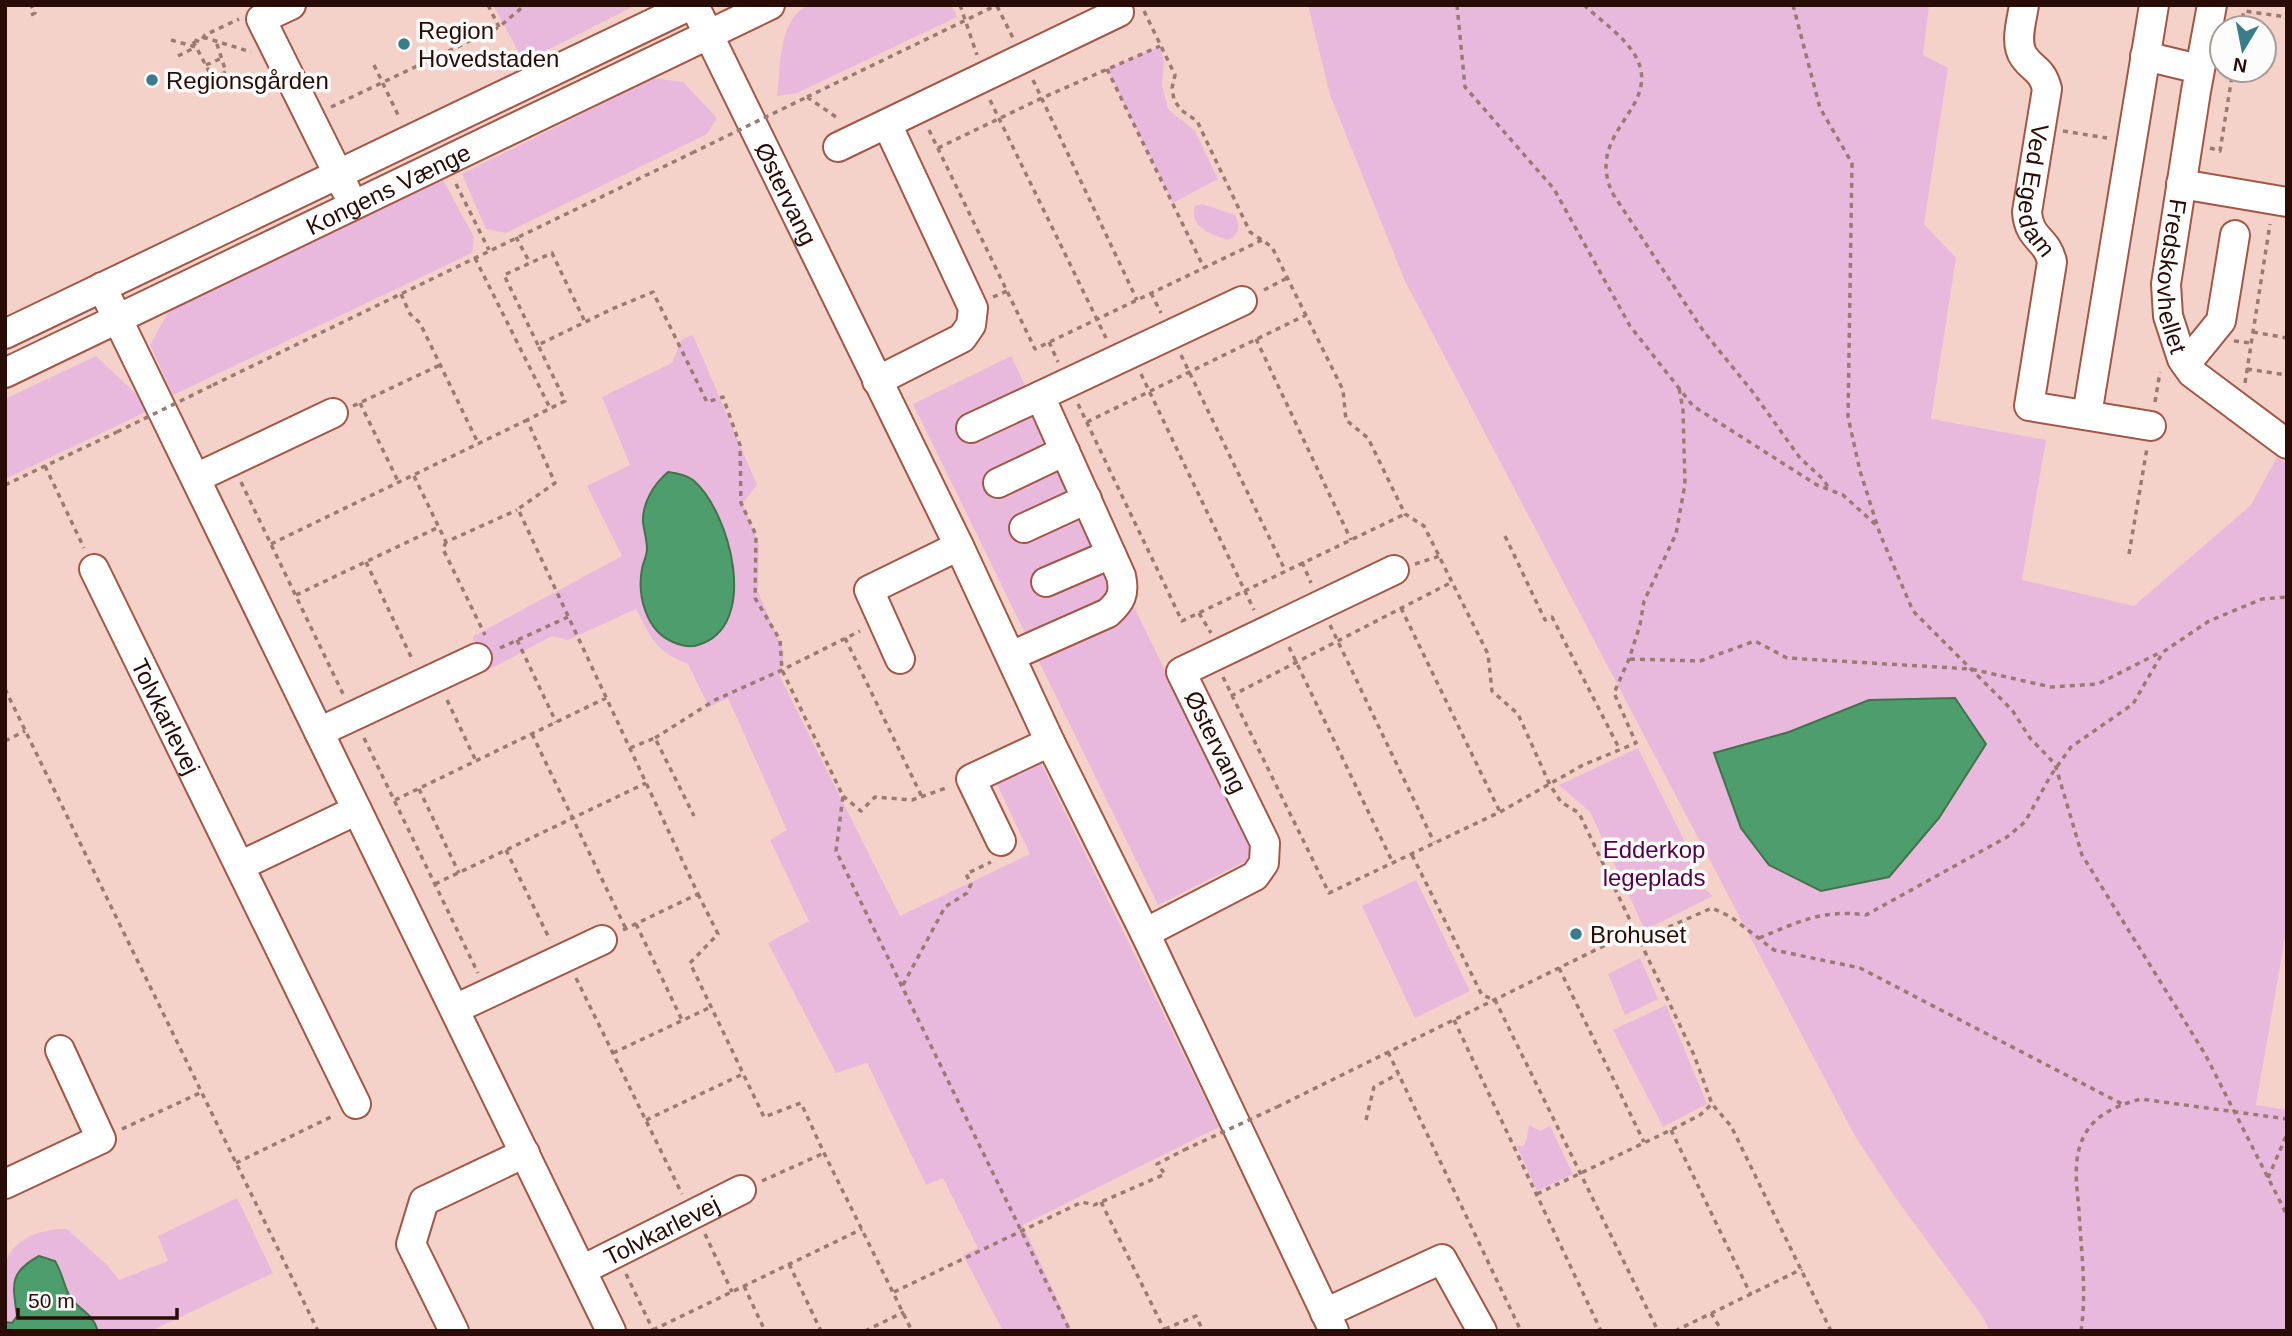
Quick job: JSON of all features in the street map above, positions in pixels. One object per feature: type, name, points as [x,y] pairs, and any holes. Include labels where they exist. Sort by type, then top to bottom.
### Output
[{"type":"street","points":[[291,5],[261,19],[353,207]]},
{"type":"street","name":"Kongens Vænge","points":[[5,334],[693,5]]},
{"type":"street","name":"Østervang","points":[[693,5],[959,546],[1050,742],[1145,933],[1330,1322],[1442,1259],[1482,1331]]},
{"type":"street","name":"Kongens Vænge","points":[[5,373],[770,5]]},
{"type":"street","name":"Ved Egedam","points":[[2024,5],[2020,47],[2024,57],[2043,75],[2047,89],[2027,212],[2028,225],[2034,236],[2044,243],[2050,252],[2052,262],[2029,406],[2151,426]]},
{"type":"street","points":[[2087,415],[2154,5]]},
{"type":"street","name":"Fredskovhellet","points":[[2212,5],[2199,69],[2166,284],[2168,316],[2192,373],[2287,444]]},
{"type":"street","points":[[846,143],[1130,9]]},
{"type":"street","points":[[2145,56],[2199,69]]},
{"type":"street","points":[[877,381],[962,338],[971,325],[974,308],[887,124]]},
{"type":"street","name":"Fredskovhellet","points":[[2181,184],[2280,201]]},
{"type":"street","name":"Fredskovhellet","points":[[2186,364],[2221,321],[2235,235]]},
{"type":"street","name":"Tolvkarlevej","points":[[102,287],[611,1331]]},
{"type":"street","points":[[971,428],[1241,301]]},
{"type":"street","points":[[1012,656],[1108,614],[1120,602],[1124,590],[1121,576],[1040,396]]},
{"type":"street","points":[[196,478],[333,413]]},
{"type":"street","points":[[998,483],[1065,451]]},
{"type":"street","points":[[1024,528],[1087,499]]},
{"type":"street","points":[[900,659],[869,590],[959,546]]},
{"type":"street","points":[[1046,582],[1111,554]]},
{"type":"street","name":"Tolvkarlevej","points":[[94,569],[356,1104]]},
{"type":"street","name":"Østervang","points":[[1145,933],[1255,876],[1264,863],[1265,843],[1181,672],[1394,570]]},
{"type":"street","points":[[320,732],[485,655]]},
{"type":"street","points":[[1001,841],[971,779],[1050,742]]},
{"type":"street","points":[[240,866],[357,810]]},
{"type":"street","points":[[455,1009],[614,934]]},
{"type":"street","points":[[5,1184],[101,1139],[60,1051]]},
{"type":"street","points":[[454,1331],[411,1244],[424,1201],[525,1153]]},
{"type":"street","name":"Tolvkarlevej","points":[[582,1270],[741,1190]]},
{"type":"path","points":[[31,5],[35,13],[31,15]]},
{"type":"path","points":[[488,5],[499,27]]},
{"type":"path","points":[[326,110],[499,27],[525,5]]},
{"type":"path","points":[[960,5],[982,78],[999,119],[1097,320],[1150,392],[1246,590]]},
{"type":"path","points":[[1457,5],[1465,87],[1554,188],[1630,326],[1693,406],[1817,485],[1843,495],[1878,526]]},
{"type":"path","points":[[1584,5],[1626,44],[1637,58],[1640,69],[1639,98],[1610,141],[1607,153],[1605,175],[1613,194],[1704,332],[1752,391],[1800,458],[1824,480],[1829,490]]},
{"type":"path","points":[[1793,5],[1820,108],[1852,163],[1848,416],[1860,471],[1878,526],[1913,611],[2012,710],[2030,738],[2054,764],[2082,855],[2205,1054],[2287,1215]]},
{"type":"path","points":[[5,485],[997,6],[1138,300]]},
{"type":"path","points":[[1130,9],[1160,46],[1175,75],[1172,88],[1174,100],[1181,110],[1197,121],[1250,232],[1272,247],[1343,390],[1346,419],[1367,438],[1405,514],[1424,526],[1488,654],[1492,691],[1518,714],[1550,785],[1562,802],[1579,813],[1695,1055],[1713,1104],[1731,1126],[1831,1331]]},
{"type":"path","points":[[2243,14],[2244,11],[2266,14]]},
{"type":"path","points":[[216,41],[226,72],[213,80],[192,39],[200,41],[219,28]]},
{"type":"path","points":[[203,37],[245,51]]},
{"type":"path","points":[[171,40],[196,47]]},
{"type":"path","points":[[938,148],[1160,46]]},
{"type":"path","points":[[178,56],[196,47]]},
{"type":"path","points":[[206,65],[222,58]]},
{"type":"path","points":[[374,65],[399,117]]},
{"type":"path","points":[[1107,69],[1204,268]]},
{"type":"path","points":[[2188,143],[2220,150],[2231,84]]},
{"type":"path","points":[[807,97],[839,119],[846,143]]},
{"type":"path","points":[[919,108],[1035,349],[1262,240]]},
{"type":"path","points":[[2040,128],[2131,142]]},
{"type":"path","points":[[454,179],[489,250]]},
{"type":"path","points":[[2240,409],[2280,201]]},
{"type":"path","points":[[516,237],[530,263]]},
{"type":"path","points":[[271,544],[565,401],[504,275],[552,253],[585,322]]},
{"type":"path","points":[[475,258],[550,408]]},
{"type":"path","points":[[987,300],[1007,291]]},
{"type":"path","points":[[538,345],[653,292],[707,402],[723,397],[740,445],[741,503],[756,535],[755,598],[780,640],[782,670],[843,796],[860,811],[874,797],[912,800],[971,779]]},
{"type":"path","points":[[1151,293],[1285,570]]},
{"type":"path","points":[[401,294],[410,314],[420,323],[479,445]]},
{"type":"path","points":[[1087,422],[1306,315]]},
{"type":"path","points":[[2253,332],[2287,338]]},
{"type":"path","points":[[1256,340],[1351,540]]},
{"type":"path","points":[[1049,342],[1182,621],[1405,514]]},
{"type":"path","points":[[333,413],[440,365]]},
{"type":"path","points":[[2247,369],[2287,375]]},
{"type":"path","points":[[2129,554],[2159,377]]},
{"type":"path","points":[[1199,613],[1221,653],[1223,680],[1329,893],[1412,855],[1500,812],[1571,771],[1636,743],[1614,693],[1629,659],[1640,625],[1644,601],[1676,534],[1684,494],[1683,410],[1679,388]]},
{"type":"path","points":[[360,403],[399,483]]},
{"type":"path","points":[[527,420],[555,483],[518,509],[446,542],[443,549],[485,655],[568,617]]},
{"type":"path","points":[[45,466],[94,569]]},
{"type":"path","points":[[414,476],[446,542]]},
{"type":"path","points":[[518,509],[718,934],[690,963],[710,1007],[764,1117],[802,1104],[912,1331]]},
{"type":"path","points":[[296,595],[439,527]]},
{"type":"path","points":[[1506,536],[1545,620],[1552,617],[1620,750]]},
{"type":"path","points":[[366,562],[477,761]]},
{"type":"path","points":[[1302,562],[1434,843]]},
{"type":"path","points":[[1231,696],[1452,582]]},
{"type":"path","points":[[1629,659],[1700,661],[1755,640],[1787,658],[1971,669],[2051,687],[2098,684],[2163,652],[2209,621],[2262,599],[2287,597]]},
{"type":"path","points":[[1401,608],[1500,812]]},
{"type":"path","points":[[630,748],[655,738],[715,700],[883,620]]},
{"type":"path","points":[[1278,626],[1393,863]]},
{"type":"path","points":[[845,638],[922,797]]},
{"type":"path","points":[[517,640],[556,722]]},
{"type":"path","points":[[1759,938],[1814,916],[1840,912],[1866,915],[2007,837],[2025,822],[2071,747],[2133,704],[2163,652]]},
{"type":"path","points":[[5,689],[318,1331]]},
{"type":"path","points":[[395,800],[606,698]]},
{"type":"path","points":[[5,741],[25,731]]},
{"type":"path","points":[[532,734],[573,818],[614,934],[698,894]]},
{"type":"path","points":[[655,738],[694,816]]},
{"type":"path","points":[[435,884],[646,783]]},
{"type":"path","points":[[419,789],[459,873]]},
{"type":"path","points":[[843,796],[836,851],[1070,1331]]},
{"type":"path","points":[[1280,813],[1288,810]]},
{"type":"path","points":[[903,985],[945,907],[967,893],[971,884],[966,874],[1005,855],[1001,841]]},
{"type":"path","points":[[506,850],[613,1053],[732,1292]]},
{"type":"path","points":[[1412,855],[1482,995],[1494,1000],[1658,1331]]},
{"type":"path","points":[[1640,939],[1712,908],[1731,917],[1774,950],[1860,968],[2122,1104]]},
{"type":"path","points":[[636,924],[682,1020]]},
{"type":"path","points":[[894,1293],[1082,1202],[1094,1205],[1165,1174],[1157,1164],[1636,930]]},
{"type":"path","points":[[1559,967],[1644,1142]]},
{"type":"path","points":[[613,1053],[710,1007]]},
{"type":"path","points":[[1454,1020],[1601,1331]]},
{"type":"path","points":[[1388,1052],[1521,1331]]},
{"type":"path","points":[[646,1120],[743,1074]]},
{"type":"path","points":[[1366,1120],[1374,1087],[1398,1074]]},
{"type":"path","points":[[101,1139],[202,1092]]},
{"type":"path","points":[[2081,1331],[2085,1306],[2076,1168],[2079,1149],[2088,1128],[2102,1115],[2122,1104],[2141,1099],[2287,1119]]},
{"type":"path","points":[[236,1163],[356,1104]]},
{"type":"path","points":[[1536,1194],[1671,1130],[1700,1115],[1713,1104]]},
{"type":"path","points":[[1671,1130],[1751,1295]]},
{"type":"path","points":[[2269,1178],[2287,1134]]},
{"type":"path","points":[[741,1190],[824,1153]]},
{"type":"path","points":[[1101,1202],[1163,1330],[1196,1316],[1203,1331]]},
{"type":"path","points":[[616,1253],[653,1330],[862,1229]]},
{"type":"path","points":[[789,1264],[821,1331]]},
{"type":"path","points":[[1675,1331],[1802,1269]]},
{"type":"path","points":[[744,1286],[765,1331]]},
{"type":"path","points":[[865,1331],[904,1312]]},
{"type":"path","points":[[1711,1313],[1722,1331]]},
{"type":"green space","points":[[493,5],[636,5],[524,62]]},
{"type":"green space","points":[[808,5],[951,5],[957,17],[797,93],[777,96],[786,32],[798,12]]},
{"type":"green space","points":[[1308,5],[1929,5],[1923,55],[1948,68],[1924,224],[1956,258],[1931,419],[2046,440],[2022,580],[2134,606],[2251,505],[2277,457],[2287,464],[2287,926],[2256,1105],[2287,1110],[2287,1331],[1990,1331],[1855,1136],[1405,281],[1330,95]]},
{"type":"green space","points":[[1160,46],[1164,62],[1162,85],[1168,109],[1195,131],[1218,179],[1173,203],[1107,69]]},
{"type":"green space","points":[[653,78],[683,82],[717,118],[707,134],[506,233],[486,229],[462,174]]},
{"type":"green space","points":[[442,178],[474,237],[472,253],[173,395],[150,345],[173,303]]},
{"type":"green space","points":[[1202,204],[1235,215],[1238,226],[1235,236],[1228,240],[1198,225],[1194,214],[1195,206]]},
{"type":"green space","points":[[693,335],[757,485],[743,503],[759,546],[758,591],[784,653],[780,677],[900,916],[1030,854],[995,780],[1039,759],[1219,1127],[1023,1225],[1072,1331],[1003,1331],[963,1255],[978,1248],[943,1178],[926,1185],[867,1063],[836,1073],[768,943],[809,921],[770,840],[787,830],[728,698],[709,707],[688,664],[661,649],[636,609],[568,640],[552,636],[490,669],[472,637],[622,556],[587,486],[630,465],[602,397],[672,363],[682,339]]},
{"type":"green space","points":[[96,356],[152,409],[5,479],[5,399]]},
{"type":"green space","points":[[1011,356],[1256,856],[1158,905],[913,404]]},
{"type":"green space","name":"Edderkop legeplads","points":[[1638,748],[1690,852],[1694,880],[1713,896],[1645,930],[1590,812],[1559,785]]},
{"type":"green space","points":[[1416,880],[1470,991],[1415,1018],[1362,906]]},
{"type":"green space","points":[[1640,958],[1658,999],[1625,1015],[1608,974]]},
{"type":"green space","points":[[1666,1005],[1707,1104],[1663,1127],[1613,1030]]},
{"type":"green space","points":[[1529,1125],[1541,1131],[1549,1126],[1551,1128],[1573,1174],[1537,1191],[1517,1146],[1523,1146],[1526,1142]]},
{"type":"green space","points":[[237,1198],[273,1273],[151,1331],[5,1331],[5,1265],[8,1256],[21,1241],[48,1230],[67,1229],[107,1265],[119,1280],[168,1261],[158,1236]]},
{"type":"shaded area","points":[[668,472],[690,478],[706,495],[718,516],[733,567],[734,593],[729,616],[717,634],[695,646],[679,644],[664,637],[650,621],[642,601],[641,579],[647,549],[643,515],[654,488]]},
{"type":"shaded area","points":[[1955,698],[1986,744],[1939,818],[1889,877],[1821,891],[1769,865],[1741,828],[1714,753],[1789,732],[1869,700]]},
{"type":"shaded area","points":[[39,1256],[55,1261],[70,1297],[89,1316],[98,1331],[5,1331],[5,1322],[12,1323],[17,1316],[14,1288],[17,1274]]},
{"type":"place","name":"Region Hovedstaden","points":[[404,44]]},
{"type":"place","name":"Regionsgården","points":[[152,80]]},
{"type":"place","name":"Brohuset","points":[[1576,934]]}]
